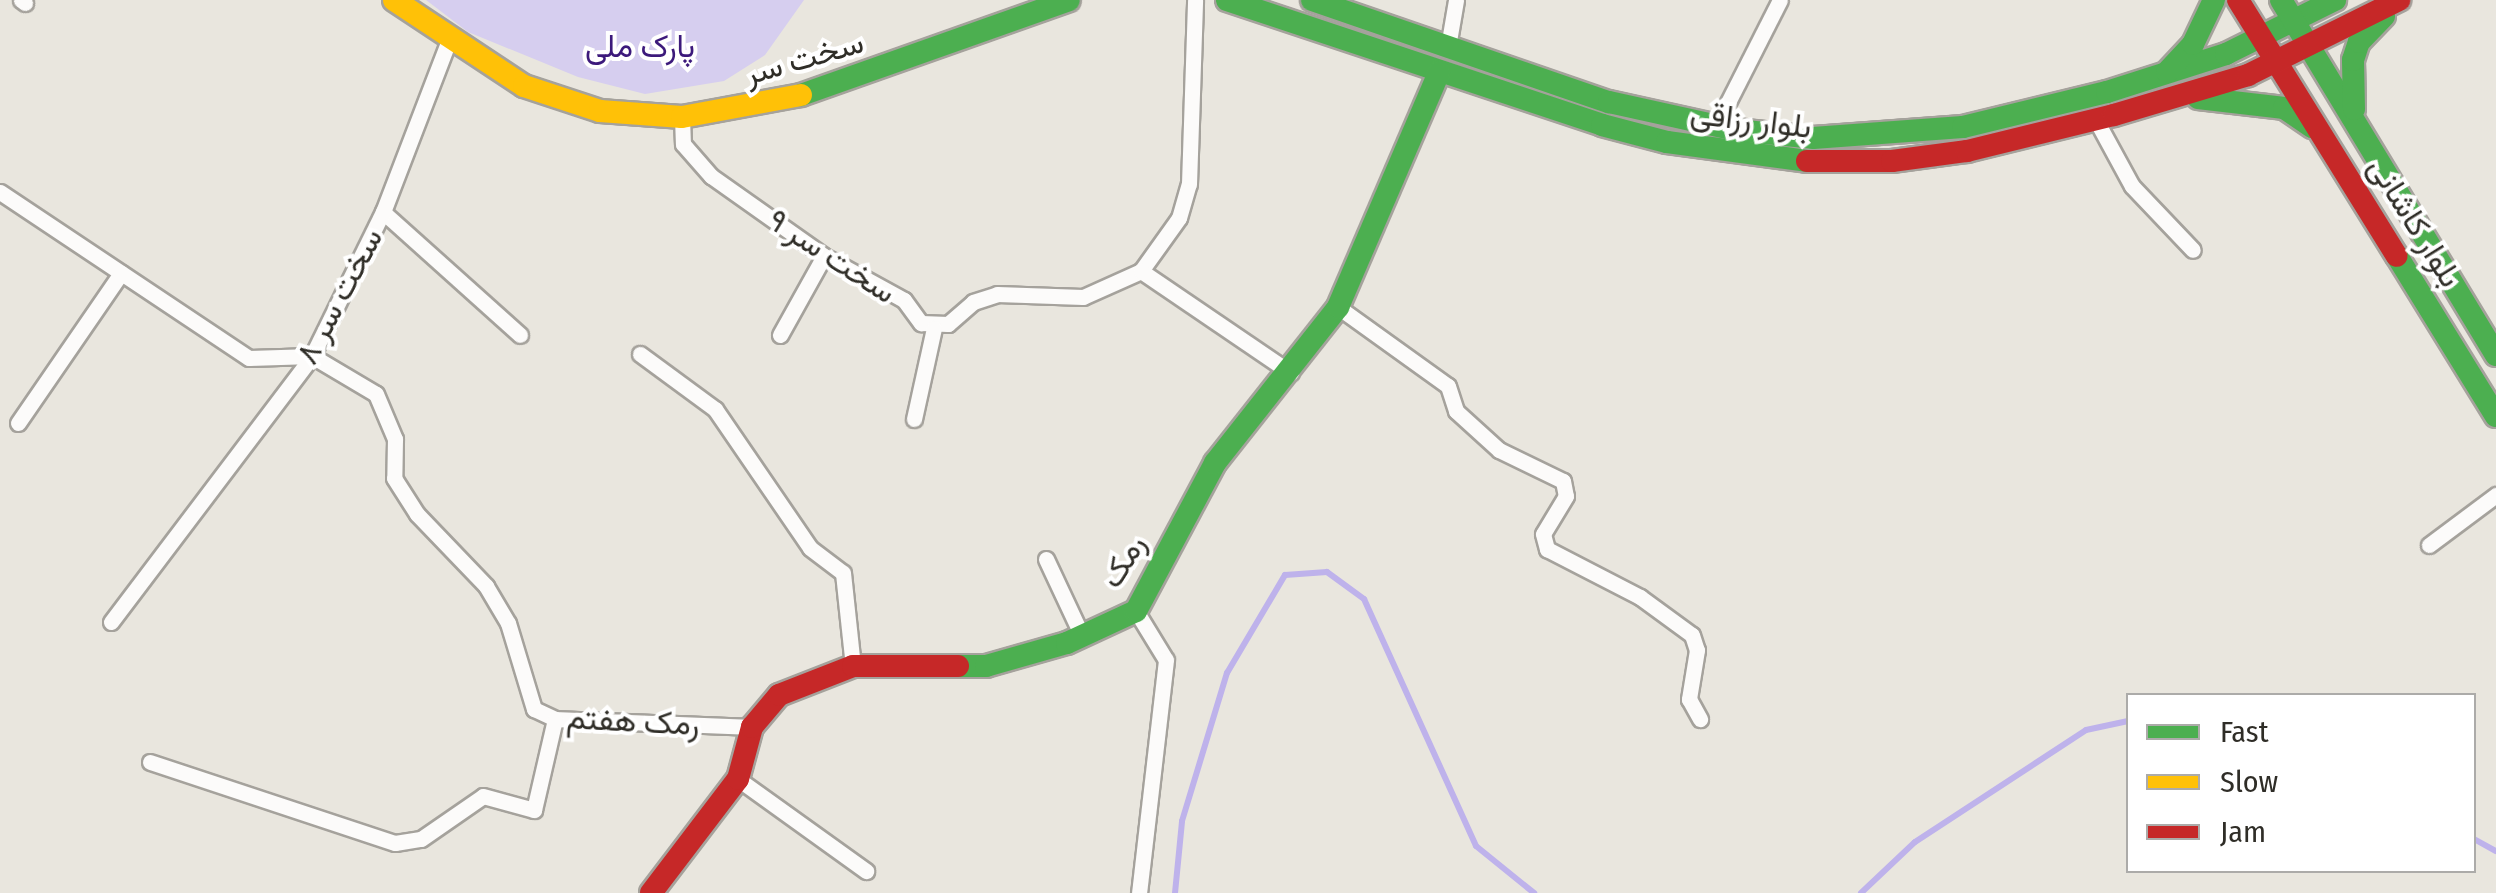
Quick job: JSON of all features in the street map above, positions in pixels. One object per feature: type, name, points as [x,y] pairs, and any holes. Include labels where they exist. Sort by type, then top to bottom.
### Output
[{"type":"main road","name":"سخت سر","points":[[394,0],[448,40],[524,86],[600,111],[682,117],[828,90],[1069,0]]},
{"type":"main road","name":"بلوار رزاقی","points":[[1227,0],[1439,72],[1667,142],[1812,162],[1892,161],[1968,151],[2096,120],[2335,0]]},
{"type":"main road","name":"بلوار رزاقی","points":[[1312,0],[1610,102],[1716,126],[1813,138],[1890,138],[1963,127],[2276,62],[2401,0]]},
{"type":"main road","points":[[2214,0],[2168,87],[2284,108],[2324,136]]},
{"type":"main road","name":"بلوار کاشانی","points":[[2238,0],[2496,416]]},
{"type":"main road","name":"بلوار کاشانی","points":[[2282,0],[2496,355]]},
{"type":"main road","points":[[2356,119],[2350,78],[2359,42],[2401,0]]},
{"type":"main road","name":"رمک","points":[[752,726],[779,694],[853,666],[986,666],[1082,636],[1136,611],[1216,463],[1292,373],[1338,308],[1448,47]]},
{"type":"main road","points":[[2385,236],[2415,218]]},
{"type":"main road","points":[[651,893],[738,780],[752,726]]},
{"type":"street","points":[[914,419],[934,328],[997,294],[1083,297],[1140,270],[1179,218],[1190,184],[1195,0]]},
{"type":"street","points":[[1448,47],[1456,0]]},
{"type":"street","points":[[1716,126],[1780,0]]},
{"type":"street","name":"سخت سر ۸","points":[[111,622],[312,356],[383,212],[448,40]]},
{"type":"street","name":"سخت سر ۹","points":[[682,117],[684,144],[711,176],[824,256],[904,300],[920,323],[934,328]]},
{"type":"street","points":[[2096,120],[2132,186],[2193,250]]},
{"type":"street","points":[[0,192],[249,358],[312,356]]},
{"type":"street","points":[[383,212],[520,335]]},
{"type":"street","points":[[780,335],[824,256]]},
{"type":"street","points":[[1140,270],[1292,373]]},
{"type":"street","points":[[18,423],[122,273]]},
{"type":"street","points":[[1338,308],[1448,386],[1456,412],[1499,450],[1563,482],[1566,496],[1543,534],[1548,549],[1640,596],[1692,635],[1697,650],[1689,699],[1700,719]]},
{"type":"street","points":[[640,354],[715,409],[810,548],[843,573],[853,666]]},
{"type":"street","name":"رمک هفتم","points":[[312,356],[376,394],[395,439],[394,478],[416,514],[486,586],[508,623],[534,709],[556,719],[752,726]]},
{"type":"street","points":[[2429,546],[2496,495]]},
{"type":"street","points":[[1046,559],[1082,636]]},
{"type":"street","points":[[1136,611],[1166,660],[1139,893]]},
{"type":"street","points":[[150,762],[395,843],[421,839],[483,796],[534,810],[556,719]]},
{"type":"street","points":[[738,780],[866,871]]},
{"type":"green space","name":"پارک ملی","points":[[426,0],[804,0],[765,55],[724,81],[645,94],[578,77],[468,32]]},
{"type":"waterway","points":[[1175,893],[1182,821],[1227,673],[1285,575],[1327,572],[1364,599],[1476,846],[1534,893]]},
{"type":"waterway","points":[[1861,893],[1915,842],[2086,730],[2126,721]]},
{"type":"waterway","points":[[2476,840],[2496,851]]},
{"type":"traffic: fast","points":[[801,95],[1069,0]]},
{"type":"traffic: fast","points":[[1227,0],[1602,125],[1667,142],[1807,161]]},
{"type":"traffic: fast","points":[[1312,0],[1609,102],[1736,130],[1813,138],[1963,127],[2107,92],[2226,54],[2335,0]]},
{"type":"traffic: fast","points":[[2167,72],[2193,44],[2214,0]]},
{"type":"traffic: fast","points":[[2281,0],[2496,355]]},
{"type":"traffic: fast","points":[[2354,109],[2353,60],[2359,42],[2384,16]]},
{"type":"traffic: fast","points":[[958,666],[986,666],[1067,643],[1136,611],[1215,463],[1338,307],[1439,72]]},
{"type":"traffic: fast","points":[[2198,98],[2284,108],[2312,127]]},
{"type":"traffic: fast","points":[[2397,256],[2496,416]]},
{"type":"traffic: slow","points":[[394,0],[524,86],[600,111],[682,117],[801,95]]},
{"type":"traffic: jam","points":[[2238,0],[2397,256]]},
{"type":"traffic: jam","points":[[1807,161],[1892,161],[1967,151],[2114,115],[2248,75],[2399,0]]},
{"type":"traffic: jam","points":[[651,893],[738,779],[752,727],[779,695],[853,666],[958,666]]}]
